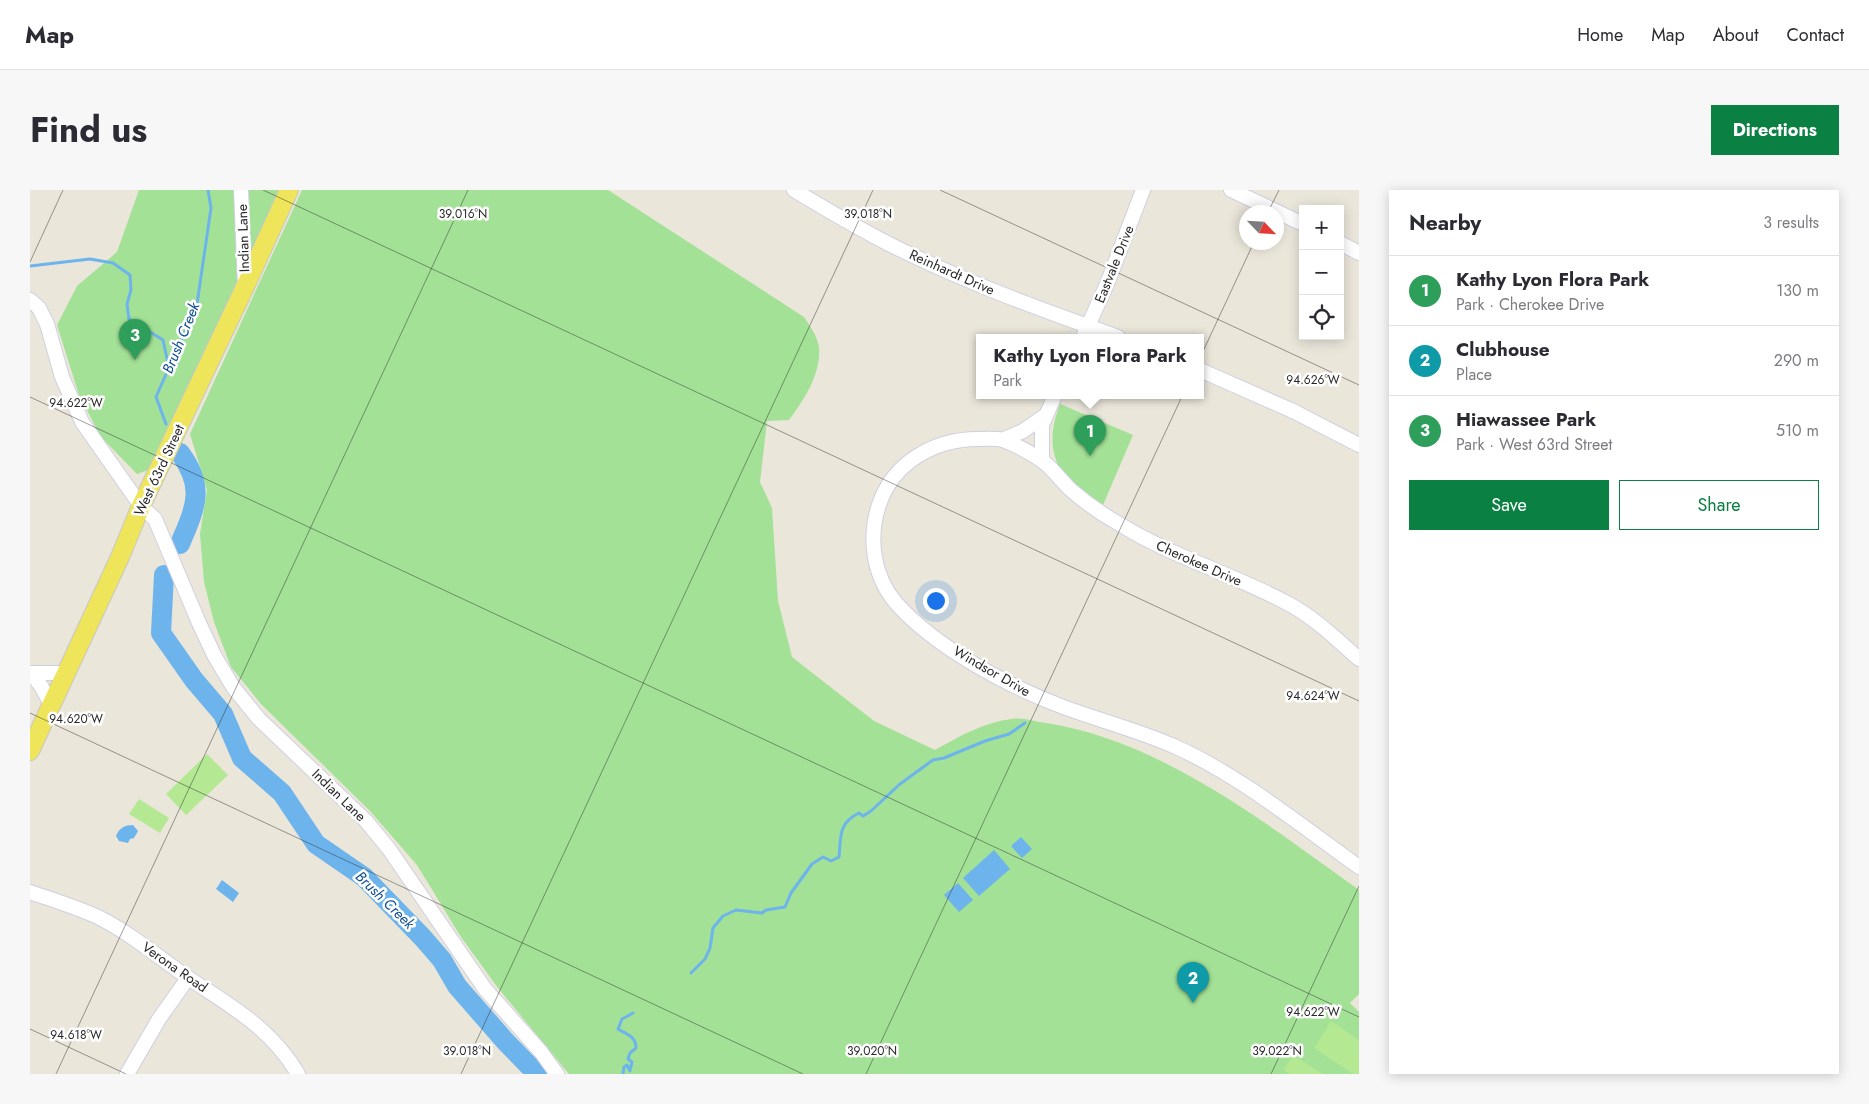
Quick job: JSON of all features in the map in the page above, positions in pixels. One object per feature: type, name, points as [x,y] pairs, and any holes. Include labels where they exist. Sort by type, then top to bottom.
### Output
[{"type":"main road","name":"West 63rd Street","points":[[30,751],[120,557],[141,506],[289,190]]},
{"type":"street","name":"Indian Lane","points":[[241,190],[245,287]]},
{"type":"street","name":"Reinhardt Drive","points":[[794,190],[843,220],[922,260],[1085,332],[1098,334]]},
{"type":"street","name":"Eastvale Drive","points":[[1085,332],[1107,284],[1142,190]]},
{"type":"street","points":[[1231,190],[1299,222]]},
{"type":"street","points":[[1344,246],[1359,253]]},
{"type":"street","name":"Indian Lane","points":[[30,300],[39,308],[47,324],[62,377],[82,422],[141,506],[155,519],[214,654],[233,687],[246,704],[366,821],[390,849],[485,989],[541,1052],[557,1074]]},
{"type":"street","points":[[1204,372],[1293,410],[1359,445]]},
{"type":"street","points":[[1042,461],[1042,425],[1054,399]]},
{"type":"street","points":[[1002,440],[1023,431],[1046,415]]},
{"type":"street","name":"Windsor Drive","points":[[1042,461],[1002,440],[965,439],[946,442],[928,449],[914,458],[893,478],[880,502],[874,521],[874,553],[877,567],[884,586],[894,600],[909,616],[932,634],[959,654],[999,678],[1044,700],[1152,737],[1206,762],[1239,781],[1359,867]]},
{"type":"street","name":"Cherokee Drive","points":[[1042,461],[1073,492],[1119,524],[1164,548],[1288,604],[1319,625],[1359,659]]},
{"type":"street","points":[[30,673],[65,673]]},
{"type":"street","points":[[30,673],[41,686],[51,704]]},
{"type":"street","name":"Verona Road","points":[[30,892],[79,909],[117,927],[188,978],[255,1022],[278,1045],[298,1074]]},
{"type":"street","points":[[127,1074],[158,1019],[188,978]]},
{"type":"green space","points":[[139,190],[237,190],[241,273],[151,469],[137,474],[101,437],[79,395],[57,325],[77,286],[117,252]]},
{"type":"green space","points":[[247,190],[281,190],[253,249],[250,249]]},
{"type":"green space","points":[[302,190],[608,190],[804,317],[817,340],[819,358],[817,367],[806,395],[789,420],[767,421],[760,482],[772,508],[778,601],[792,657],[874,721],[935,750],[982,726],[1016,719],[1025,719],[1088,732],[1130,747],[1171,766],[1211,788],[1287,838],[1359,890],[1359,994],[1350,1003],[1359,1012],[1359,1074],[569,1074],[498,988],[461,937],[417,865],[370,811],[261,704],[231,667],[214,622],[204,582],[200,534],[207,490],[190,434]]},
{"type":"green space","points":[[1060,404],[1133,435],[1103,505],[1071,481],[1058,465],[1052,439]]},
{"type":"green space","points":[[207,754],[228,775],[186,815],[166,794]]},
{"type":"green space","points":[[139,799],[169,818],[160,833],[129,814]]},
{"type":"green space","points":[[1331,1021],[1359,1040],[1359,1074],[1353,1074],[1314,1048]]},
{"type":"green space","points":[[1293,1055],[1323,1074],[1290,1074],[1283,1070]]},
{"type":"water","points":[[133,825],[138,831],[134,838],[130,839],[128,843],[119,841],[116,836],[119,831],[125,826]]},
{"type":"water","points":[[1021,837],[1032,849],[1022,858],[1011,846]]},
{"type":"water","points":[[994,850],[1010,869],[979,896],[963,878]]},
{"type":"water","points":[[222,880],[239,893],[233,902],[216,889]]},
{"type":"water","points":[[958,883],[973,900],[959,912],[944,895]]},
{"type":"waterway","name":"Brush Creek","points":[[166,424],[156,397],[197,304],[211,208],[208,190]]},
{"type":"waterway","points":[[30,266],[90,259],[113,263],[130,275],[131,290],[127,304],[129,319],[163,340],[169,368]]},
{"type":"waterway","name":"Brush Creek","points":[[180,453],[188,465],[195,488],[193,509],[180,544]]},
{"type":"waterway","name":"Brush Creek","points":[[164,575],[161,633],[194,680],[223,714],[242,758],[282,793],[316,844],[364,877],[423,938],[442,960],[457,986],[537,1074]]},
{"type":"waterway","points":[[691,973],[705,959],[710,948],[713,928],[723,916],[736,910],[762,913],[766,910],[785,907],[791,893],[812,864],[823,857],[831,861],[839,857],[842,831],[847,821],[852,817],[859,813],[863,816],[871,811],[900,784],[933,760],[944,758],[985,741],[1009,734],[1025,723]]},
{"type":"waterway","points":[[623,1074],[624,1067],[627,1065],[630,1071],[632,1062],[628,1059],[630,1053],[636,1048],[636,1044],[630,1036],[618,1029],[622,1019],[633,1013]]},
{"type":"place","name":"Hiawassee Park","points":[[135,360]]},
{"type":"place","name":"Kathy Lyon Flora Park","points":[[1090,456]]},
{"type":"place","name":"Clubhouse","points":[[1193,1003]]}]
